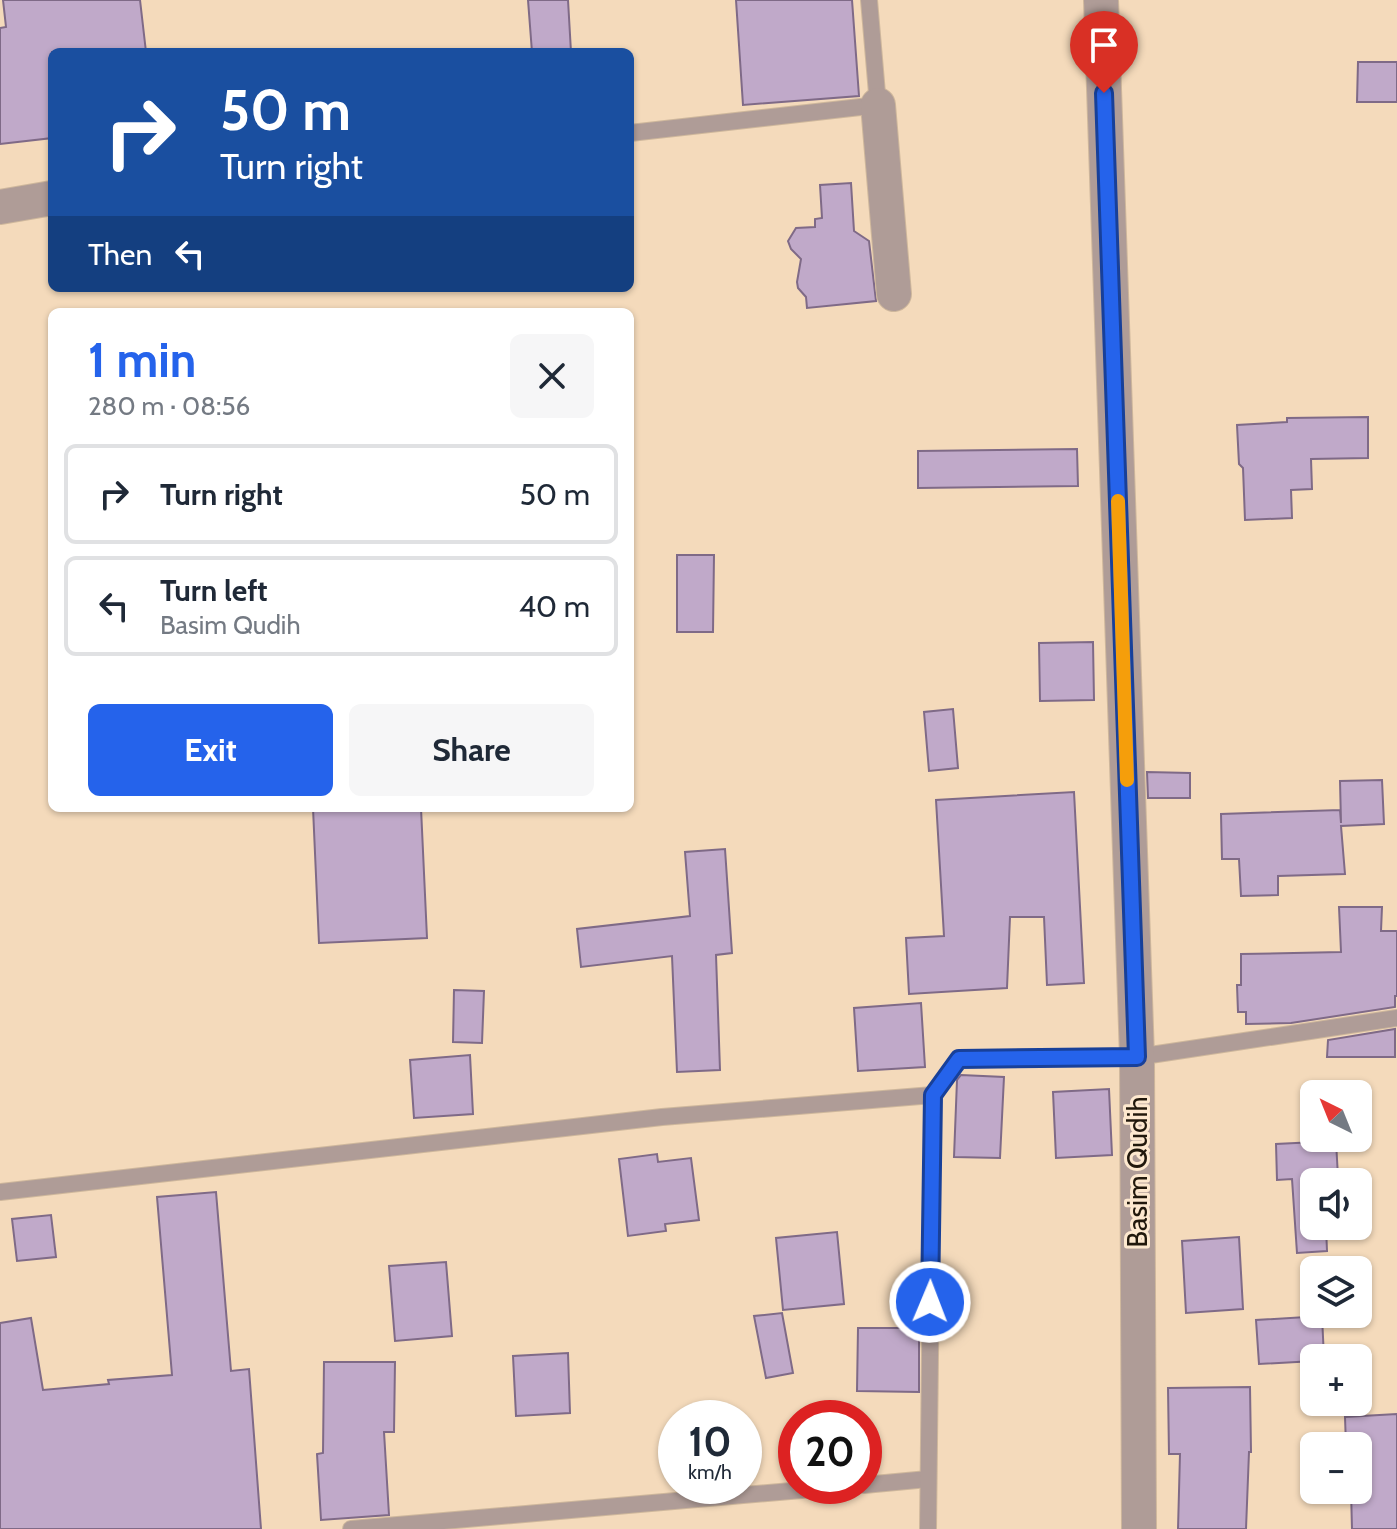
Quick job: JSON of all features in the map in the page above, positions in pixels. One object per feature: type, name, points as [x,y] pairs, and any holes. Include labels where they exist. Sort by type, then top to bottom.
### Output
[{"type":"street","name":"Basim Qudih","points":[[1101,0],[1137,1057],[1139,1529]]},
{"type":"street","points":[[878,105],[894,294]]},
{"type":"street","points":[[0,207],[48,199]]},
{"type":"lane","points":[[634,133],[878,105],[869,0]]},
{"type":"lane","points":[[928,1529],[933,1095],[959,1059],[1137,1057],[1397,1018]]},
{"type":"lane","points":[[0,1192],[662,1117],[933,1095]]},
{"type":"lane","points":[[882,1483],[928,1479]]},
{"type":"lane","points":[[351,1529],[778,1492]]},
{"type":"building","points":[[3,0],[140,0],[146,48],[48,48],[48,138],[0,144],[0,28],[6,27]]},
{"type":"building","points":[[528,0],[568,0],[571,48],[532,48]]},
{"type":"building","points":[[736,0],[852,0],[859,96],[743,105]]},
{"type":"building","points":[[1358,62],[1397,62],[1397,102],[1357,102]]},
{"type":"building","points":[[851,183],[854,231],[869,241],[876,301],[807,308],[806,297],[797,282],[801,259],[788,241],[796,228],[815,227],[815,219],[822,218],[820,185]]},
{"type":"building","points":[[1368,417],[1368,458],[1311,459],[1312,489],[1291,490],[1292,518],[1245,520],[1237,425],[1287,422],[1287,418]]},
{"type":"building","points":[[1077,449],[1078,486],[918,488],[918,451]]},
{"type":"building","points":[[677,555],[714,555],[713,632],[677,632]]},
{"type":"building","points":[[1093,642],[1094,700],[1040,701],[1039,643]]},
{"type":"building","points":[[953,709],[958,768],[929,771],[924,712]]},
{"type":"building","points":[[1147,772],[1190,773],[1190,798],[1148,798]]},
{"type":"building","points":[[1382,780],[1384,824],[1341,826],[1345,874],[1278,876],[1278,895],[1241,896],[1239,859],[1222,859],[1221,814],[1340,810],[1341,823],[1340,781]]},
{"type":"building","points":[[1074,792],[1084,983],[1047,985],[1044,917],[1010,917],[1007,988],[909,994],[906,938],[944,936],[936,800]]},
{"type":"building","points":[[313,812],[421,812],[427,938],[319,943]]},
{"type":"building","points":[[725,849],[732,953],[716,955],[720,1070],[677,1072],[672,956],[581,967],[577,929],[690,916],[685,852]]},
{"type":"building","points":[[1339,907],[1382,907],[1381,931],[1397,931],[1395,1007],[1291,1023],[1246,1024],[1246,1012],[1238,1012],[1241,954],[1341,952]]},
{"type":"building","points":[[454,990],[484,991],[482,1043],[453,1042]]},
{"type":"building","points":[[921,1003],[925,1067],[858,1071],[854,1008]]},
{"type":"building","points":[[1395,1029],[1395,1057],[1327,1057],[1328,1040]]},
{"type":"building","points":[[470,1055],[473,1114],[414,1118],[410,1060]]},
{"type":"building","points":[[961,1075],[1004,1077],[1000,1158],[954,1157],[957,1080]]},
{"type":"building","points":[[1109,1089],[1112,1155],[1056,1158],[1053,1092]]},
{"type":"building","points":[[1300,1143],[1300,1152],[1337,1152],[1338,1168],[1300,1168],[1300,1240],[1327,1240],[1327,1251],[1297,1253],[1292,1179],[1277,1180],[1276,1144]]},
{"type":"building","points":[[657,1154],[658,1162],[691,1158],[699,1220],[665,1224],[666,1231],[628,1236],[619,1159]]},
{"type":"building","points":[[216,1192],[231,1371],[249,1369],[261,1529],[0,1529],[0,1323],[31,1318],[43,1390],[109,1384],[108,1380],[172,1375],[157,1197]]},
{"type":"building","points":[[51,1215],[56,1257],[17,1261],[12,1219]]},
{"type":"building","points":[[837,1232],[844,1304],[783,1310],[776,1238]]},
{"type":"building","points":[[1239,1237],[1243,1309],[1186,1313],[1182,1241]]},
{"type":"building","points":[[446,1262],[452,1336],[395,1341],[389,1266]]},
{"type":"building","points":[[782,1313],[793,1373],[766,1378],[754,1316]]},
{"type":"building","points":[[1300,1317],[1300,1328],[1323,1328],[1323,1344],[1300,1344],[1300,1362],[1259,1364],[1256,1320]]},
{"type":"building","points":[[858,1328],[919,1328],[919,1392],[857,1391]]},
{"type":"building","points":[[568,1353],[570,1413],[516,1416],[513,1356]]},
{"type":"building","points":[[324,1362],[395,1362],[394,1432],[384,1432],[389,1515],[321,1520],[317,1454],[323,1453]]},
{"type":"building","points":[[1250,1387],[1251,1452],[1246,1529],[1178,1529],[1180,1454],[1169,1454],[1168,1388]]},
{"type":"building","points":[[1397,1414],[1397,1529],[1352,1529],[1351,1504],[1372,1504],[1372,1432],[1346,1432],[1345,1417]]},
{"type":"slow traffic","points":[[1118,501],[1127,780]]},
{"type":"route","points":[[930,1302],[933,1095],[959,1059],[1137,1057],[1104,93]]}]
